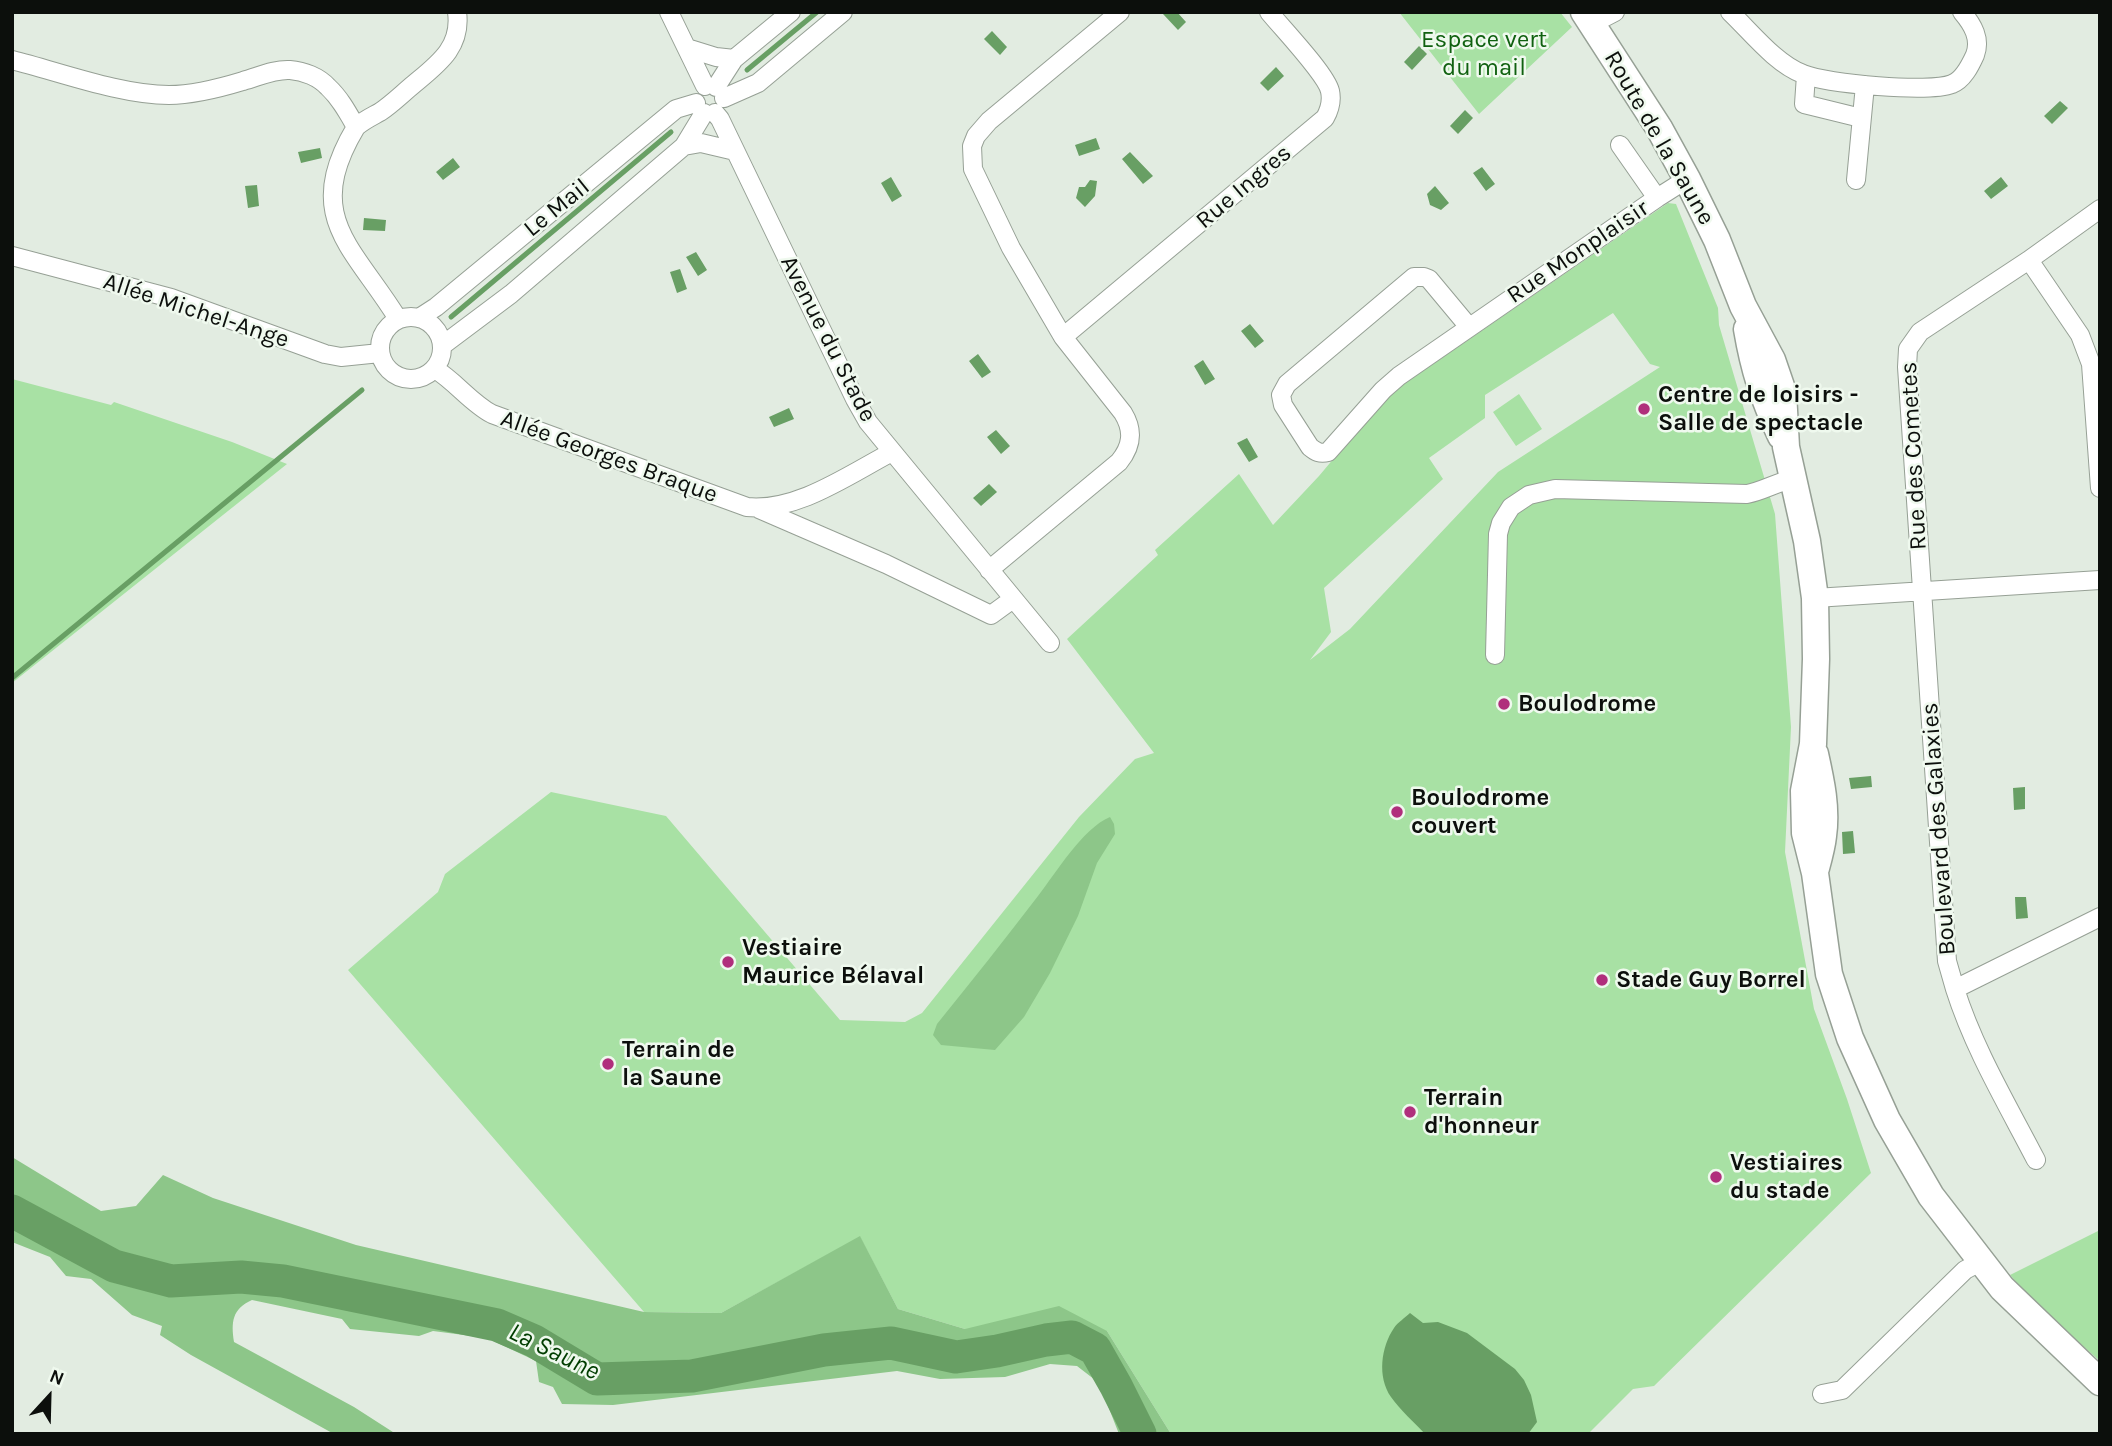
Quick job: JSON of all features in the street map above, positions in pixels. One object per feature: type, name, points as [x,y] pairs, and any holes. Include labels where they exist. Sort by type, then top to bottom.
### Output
[{"type":"street","points":[[398,320],[350,251],[337,226],[333,195],[336,173],[343,151],[356,127],[382,110],[444,58],[455,40],[458,28],[457,12]]},
{"type":"street","name":"Avenue du Stade","points":[[669,12],[868,422],[1050,643]]},
{"type":"street","name":"Le Mail","points":[[443,345],[511,294],[684,146],[734,59],[791,12]]},
{"type":"street","name":"Le Mail","points":[[419,318],[436,307],[676,109],[758,83],[843,12]]},
{"type":"street","points":[[989,570],[1119,462],[1126,453],[1131,434],[1123,413],[1063,338],[1011,248],[973,169],[972,146],[981,128],[1120,12]]},
{"type":"street","name":"Rue Ingres","points":[[1063,338],[1325,118],[1331,97],[1326,81],[1269,12]]},
{"type":"street","points":[[1730,12],[1787,66],[1805,75],[1865,85],[1937,88],[1955,83],[1970,67],[1978,48],[1976,33],[1962,12]]},
{"type":"street","name":"Route de la Saune","points":[[1597,16],[1687,178],[1717,240],[1743,306],[1765,404],[1786,447],[1809,553],[1815,598],[1813,744],[1824,808],[1824,835],[1815,873],[1829,974],[1850,1038],[1871,1087],[1909,1161],[1931,1196],[1980,1262],[2024,1311],[2100,1382]]},
{"type":"street","points":[[687,48],[716,57],[734,59]]},
{"type":"street","points":[[12,60],[148,94],[171,95],[207,90],[289,70],[315,77],[327,85],[356,127]]},
{"type":"street","points":[[1805,75],[1804,104],[1861,118]]},
{"type":"street","points":[[1856,180],[1865,85]]},
{"type":"street","points":[[684,146],[701,143],[735,151]]},
{"type":"street","points":[[1620,145],[1657,198]]},
{"type":"street","name":"Rue Monplaisir","points":[[1469,327],[1429,279],[1414,277],[1287,384],[1281,395],[1283,405],[1310,447],[1322,454],[1328,452],[1383,390],[1469,327],[1687,178]]},
{"type":"street","name":"Rue des Cometes","points":[[1922,591],[1908,349],[1920,332],[2100,209]]},
{"type":"street","name":"Allée Michel-Ange","points":[[12,256],[171,298],[326,354],[341,357],[380,354]]},
{"type":"street","points":[[2029,260],[2080,335],[2091,364],[2100,488]]},
{"type":"street","points":[[419,318],[435,328],[443,345],[441,358],[435,369],[420,378],[402,379],[387,369],[380,354],[380,343],[383,333],[398,320],[419,318]]},
{"type":"street","name":"Allée Georges Braque","points":[[435,369],[492,414],[737,504],[756,508],[887,564],[991,615],[1013,599]]},
{"type":"street","name":"Allée Georges Braque","points":[[756,508],[771,508],[801,499],[892,452]]},
{"type":"street","points":[[1495,655],[1498,534],[1511,507],[1529,495],[1555,489],[1747,494],[1793,479]]},
{"type":"street","points":[[1815,598],[2100,580]]},
{"type":"street","name":"Boulevard des Galaxies","points":[[1922,591],[1947,961],[1955,989],[2100,917]]},
{"type":"street","points":[[1955,989],[1962,1012],[1985,1061],[2036,1160]]},
{"type":"street","points":[[1822,1394],[1842,1390],[1962,1273],[1980,1262]]},
{"type":"green space","name":"Espace vert du mail","points":[[1399,12],[1560,12],[1572,27],[1479,114]]},
{"type":"green space","points":[[1668,203],[1676,204],[1718,308],[1719,325],[1775,514],[1791,727],[1785,852],[1814,1009],[1871,1173],[1654,1386],[1633,1389],[1588,1434],[1171,1434],[1107,1331],[965,1329],[898,1309],[860,1237],[721,1313],[644,1312],[348,970],[438,892],[445,874],[551,792],[666,816],[840,1020],[905,1022],[922,1013],[1079,817],[1135,759],[1154,753],[1067,639],[1158,555],[1155,550],[1239,474],[1273,525],[1319,476],[1376,408],[1398,388]],"holes":[[[1613,313],[1650,364],[1660,367],[1498,472],[1350,629],[1310,660],[1331,632],[1324,588],[1443,479],[1429,458],[1485,418],[1485,395]]]},
{"type":"green space","points":[[12,379],[111,405],[114,402],[232,442],[287,464],[12,683]]},
{"type":"green space","points":[[1519,394],[1542,429],[1516,446],[1493,412]]},
{"type":"green space","points":[[2100,1230],[2100,1361],[2038,1307],[2010,1275]]},
{"type":"shaded area","points":[[1177,12],[1186,22],[1178,30],[1163,14]]},
{"type":"shaded area","points":[[992,31],[1007,47],[1000,55],[984,39]]},
{"type":"shaded area","points":[[1419,46],[1427,54],[1412,70],[1404,62]]},
{"type":"shaded area","points":[[1276,67],[1284,76],[1268,91],[1260,83]]},
{"type":"shaded area","points":[[2060,101],[2068,108],[2052,124],[2044,116]]},
{"type":"shaded area","points":[[1465,110],[1473,118],[1458,134],[1450,126]]},
{"type":"shaded area","points":[[1096,138],[1100,149],[1079,156],[1075,145]]},
{"type":"shaded area","points":[[320,148],[322,158],[301,163],[298,152]]},
{"type":"shaded area","points":[[1130,152],[1153,176],[1143,184],[1122,159]]},
{"type":"shaded area","points":[[453,158],[460,167],[443,180],[436,172]]},
{"type":"shaded area","points":[[1482,167],[1495,184],[1486,191],[1473,173]]},
{"type":"shaded area","points":[[891,177],[902,196],[892,202],[881,183]]},
{"type":"shaded area","points":[[2001,177],[2008,186],[1991,199],[1984,191]]},
{"type":"shaded area","points":[[1090,180],[1097,181],[1095,196],[1085,207],[1076,198],[1079,187],[1085,187]]},
{"type":"shaded area","points":[[257,185],[259,206],[248,208],[245,186]]},
{"type":"shaded area","points":[[1435,186],[1449,203],[1441,210],[1430,205],[1427,194]]},
{"type":"shaded area","points":[[364,218],[386,220],[385,231],[363,230]]},
{"type":"shaded area","points":[[696,252],[707,270],[698,276],[686,257]]},
{"type":"shaded area","points":[[680,269],[687,289],[677,293],[670,272]]},
{"type":"shaded area","points":[[1250,324],[1264,341],[1255,348],[1241,331]]},
{"type":"shaded area","points":[[978,354],[991,372],[982,378],[969,361]]},
{"type":"shaded area","points":[[1203,360],[1215,379],[1205,385],[1194,366]]},
{"type":"shaded area","points":[[789,408],[794,419],[774,427],[769,417]]},
{"type":"shaded area","points":[[996,430],[1010,446],[1001,454],[987,437]]},
{"type":"shaded area","points":[[1247,438],[1258,457],[1249,462],[1237,443]]},
{"type":"shaded area","points":[[989,484],[997,492],[981,506],[973,498]]},
{"type":"shaded area","points":[[1871,776],[1872,787],[1851,789],[1849,778]]},
{"type":"shaded area","points":[[2025,787],[2025,809],[2014,810],[2013,788]]},
{"type":"shaded area","points":[[1110,817],[1115,834],[1097,863],[1078,916],[1050,973],[1024,1017],[995,1050],[941,1045],[933,1035],[937,1024],[1080,841]]},
{"type":"shaded area","points":[[1853,831],[1855,853],[1843,854],[1842,832]]},
{"type":"shaded area","points":[[2015,897],[2026,897],[2028,918],[2016,919]]},
{"type":"shaded area","points":[[12,1157],[101,1211],[136,1206],[163,1175],[213,1198],[356,1245],[644,1312],[721,1313],[860,1236],[898,1309],[965,1329],[1059,1306],[1107,1331],[1171,1434],[1119,1434],[1099,1383],[1077,1366],[1050,1364],[1005,1377],[940,1379],[897,1371],[613,1405],[562,1404],[553,1387],[539,1382],[536,1361],[487,1338],[433,1331],[419,1336],[350,1329],[342,1319],[252,1300],[245,1304],[234,1317],[234,1342],[354,1407],[396,1434],[334,1434],[191,1355],[160,1335],[162,1326],[132,1315],[91,1279],[66,1276],[50,1257],[12,1242]]},
{"type":"shaded area","points":[[1410,1313],[1423,1323],[1438,1322],[1467,1333],[1515,1369],[1531,1395],[1537,1422],[1528,1434],[1425,1434],[1407,1416],[1387,1389],[1382,1362],[1390,1336]]},
{"type":"waterway","points":[[747,70],[817,12]]},
{"type":"waterway","points":[[451,317],[671,132]]},
{"type":"waterway","points":[[12,678],[362,390]]},
{"type":"waterway","name":"La Saune","points":[[12,1211],[114,1266],[171,1281],[241,1277],[283,1281],[497,1325],[534,1341],[597,1379],[692,1376],[824,1350],[891,1343],[956,1357],[1072,1337],[1095,1349],[1140,1434]]},
{"type":"place","name":"Centre de loisirs - Salle de spectacle","points":[[1644,409]]},
{"type":"place","name":"Boulodrome","points":[[1504,704]]},
{"type":"place","name":"Boulodrome couvert","points":[[1397,812]]},
{"type":"place","name":"Vestiaire Maurice Bélaval","points":[[728,962]]},
{"type":"place","name":"Stade Guy Borrel","points":[[1602,980]]},
{"type":"place","name":"Terrain de la Saune","points":[[608,1064]]},
{"type":"place","name":"Terrain d'honneur","points":[[1410,1112]]},
{"type":"place","name":"Vestiaires du stade","points":[[1716,1177]]}]
